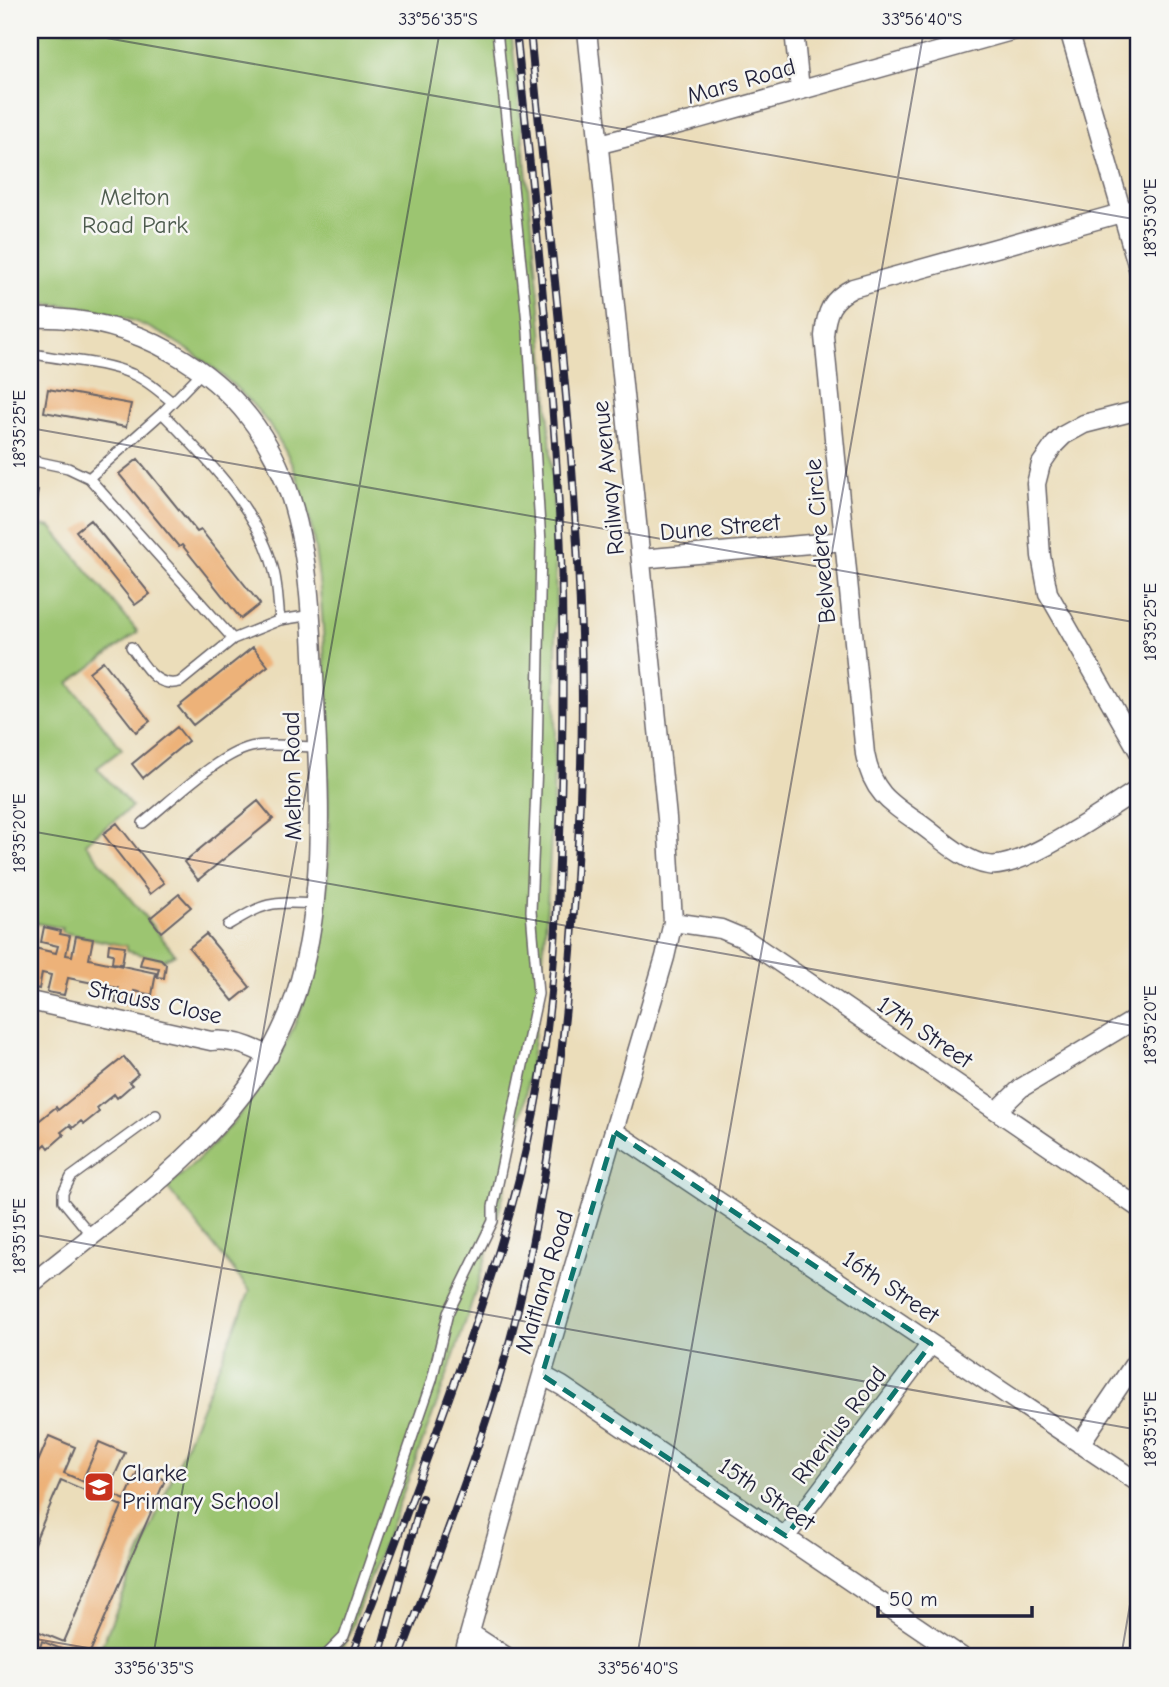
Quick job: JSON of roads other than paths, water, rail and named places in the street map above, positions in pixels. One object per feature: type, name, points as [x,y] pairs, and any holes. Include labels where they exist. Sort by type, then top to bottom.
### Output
[{"type":"street","name":"Railway Avenue","points":[[587,30],[667,818],[673,922]]},
{"type":"street","points":[[793,30],[800,90]]},
{"type":"street","name":"Mars Road","points":[[600,144],[1015,30]]},
{"type":"street","points":[[1069,30],[1131,211],[1139,271]]},
{"type":"street","name":"Belvedere Circle","points":[[1131,211],[853,288],[842,293],[832,303],[827,312],[824,336],[865,754],[872,779],[887,801],[961,853],[986,865],[997,866],[1026,857],[1139,789]]},
{"type":"street","name":"Melton Road","points":[[30,318],[70,319],[119,329],[163,347],[202,372],[233,398],[247,415],[280,470],[301,530],[312,615],[319,834],[306,958],[285,1022],[268,1056],[231,1108],[197,1145],[91,1234],[33,1274]]},
{"type":"street","points":[[1139,410],[1084,424],[1064,435],[1038,471],[1036,494],[1041,556],[1048,593],[1139,752]]},
{"type":"street","name":"Dune Street","points":[[641,559],[844,541]]},
{"type":"street","name":"17th Street","points":[[673,922],[720,929],[745,939],[1139,1208]]},
{"type":"street","name":"Maitland Road","points":[[463,1657],[673,922]]},
{"type":"street","name":"Strauss Close","points":[[30,1001],[211,1041],[219,1040],[255,1048],[268,1056]]},
{"type":"street","points":[[998,1110],[1012,1095],[1034,1079],[1139,1017]]},
{"type":"street","name":"16th Street","points":[[615,1132],[1139,1483]]},
{"type":"street","name":"Rhenius Road","points":[[786,1536],[932,1344]]},
{"type":"street","points":[[1080,1444],[1139,1357]]},
{"type":"street","name":"15th Street","points":[[542,1375],[786,1536],[958,1656]]},
{"type":"street","points":[[470,1633],[507,1657]]},
{"type":"lane","points":[[324,1657],[344,1637],[432,1380],[448,1313],[493,1221],[493,1207],[538,994],[531,911],[541,543],[527,332],[497,30]]},
{"type":"lane","points":[[30,353],[112,367],[130,373],[142,378],[172,402]]},
{"type":"lane","points":[[89,478],[162,413],[202,372]]},
{"type":"lane","points":[[162,413],[247,509],[265,545],[274,571],[280,620]]},
{"type":"lane","points":[[30,460],[68,468],[89,478],[233,639]]},
{"type":"lane","points":[[131,647],[155,678],[162,683],[171,684],[180,682],[233,639],[280,620],[312,615]]},
{"type":"lane","points":[[143,823],[223,759],[239,751],[256,746],[317,747]]},
{"type":"lane","points":[[228,925],[256,908],[277,902],[313,904]]},
{"type":"lane","points":[[91,1234],[63,1201],[65,1186],[71,1177],[156,1115]]},
{"type":"railway","points":[[351,1657],[442,1418],[499,1250],[534,1112],[551,997],[561,804],[561,563],[557,466],[547,341],[516,30]]},
{"type":"railway","points":[[400,1657],[484,1428],[512,1334],[533,1242],[548,1152],[569,971],[581,779],[578,558],[567,407],[530,30]]},
{"type":"railway","points":[[379,1657],[422,1498]]},
{"type":"place","name":"Clarke Primary School","points":[[99,1487]]},
{"type":"park label","name":"Melton Road Park","points":[[135,211]]}]
